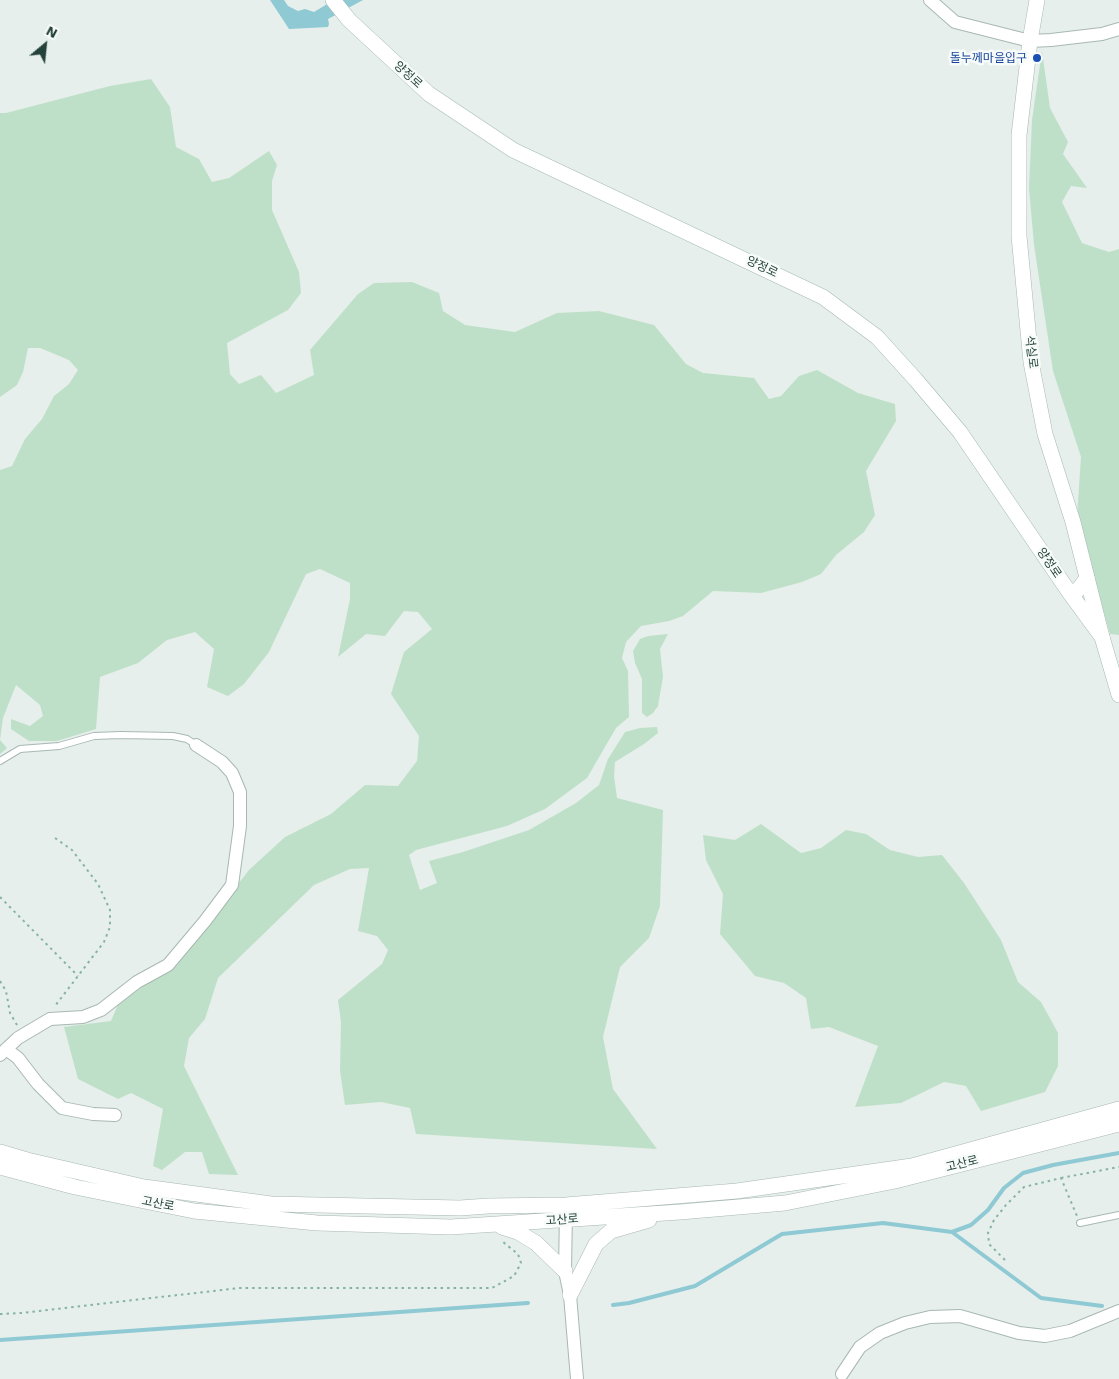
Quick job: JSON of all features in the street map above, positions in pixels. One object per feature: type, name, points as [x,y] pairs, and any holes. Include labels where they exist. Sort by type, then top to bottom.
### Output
[{"type":"street","name":"양정로","points":[[333,0],[349,20],[429,94],[513,150],[823,297],[877,337],[960,432],[1069,592],[1102,637]]},
{"type":"street","points":[[930,0],[955,22],[1030,40],[1051,40],[1102,34],[1119,29]]},
{"type":"street","name":"석실로","points":[[1037,0],[1030,40],[1019,135],[1019,236],[1032,362],[1045,434],[1073,522],[1102,637],[1119,695]]},
{"type":"street","points":[[1069,592],[1078,590],[1087,578]]},
{"type":"street","points":[[116,1115],[93,1114],[62,1108],[38,1084],[18,1058],[3,1052],[23,1036],[50,1019],[83,1017],[101,1010],[137,982],[168,965],[205,922],[232,885],[240,826],[240,792],[232,773],[222,762],[196,745]]},
{"type":"street","name":"고산로","points":[[0,1167],[75,1187],[194,1211],[316,1223],[451,1227],[498,1226],[566,1212],[736,1191],[912,1166],[1119,1109]]},
{"type":"street","name":"고산로","points":[[0,1152],[144,1187],[271,1204],[460,1208],[488,1206],[566,1212],[680,1212],[785,1203],[896,1181],[1119,1124]]},
{"type":"street","points":[[566,1212],[565,1271],[570,1295],[577,1379]]},
{"type":"street","points":[[570,1295],[596,1244],[612,1231],[680,1212]]},
{"type":"street","points":[[498,1226],[518,1232],[536,1243],[565,1271]]},
{"type":"street","points":[[842,1374],[860,1347],[880,1333],[905,1323],[930,1317],[960,1316],[1019,1333],[1045,1336],[1070,1331],[1119,1311]]},
{"type":"lane","points":[[0,761],[20,749],[59,746],[94,736],[122,734],[173,736],[187,739],[196,745]]},
{"type":"lane","points":[[1080,1223],[1119,1215]]},
{"type":"path","points":[[50,1019],[52,1009],[104,942],[110,927],[110,910],[98,884],[72,850],[55,838]]},
{"type":"path","points":[[0,897],[78,976]]},
{"type":"path","points":[[0,981],[6,990],[10,1013],[23,1036]]},
{"type":"path","points":[[1005,1260],[989,1244],[988,1233],[994,1220],[1017,1192],[1024,1187],[1119,1167]]},
{"type":"path","points":[[1061,1178],[1080,1223]]},
{"type":"path","points":[[0,1314],[239,1288],[492,1288],[514,1276],[521,1263],[518,1254],[501,1241],[498,1226]]},
{"type":"green space","points":[[1042,51],[1050,108],[1068,142],[1063,154],[1087,188],[1071,186],[1062,202],[1082,243],[1109,252],[1119,249],[1119,635],[1110,634],[1077,517],[1081,457],[1053,371],[1034,245],[1029,188],[1032,120]]},
{"type":"green space","points":[[151,79],[170,107],[176,147],[199,159],[212,182],[229,178],[269,151],[277,165],[272,181],[272,210],[299,272],[301,293],[288,310],[227,343],[230,374],[239,384],[261,375],[276,393],[314,375],[310,350],[358,294],[374,283],[412,282],[439,293],[443,311],[465,325],[515,332],[557,313],[599,311],[654,325],[686,364],[703,373],[754,378],[769,399],[781,396],[799,376],[817,370],[858,393],[895,404],[896,421],[866,471],[875,515],[864,532],[836,555],[821,574],[802,582],[761,593],[713,591],[683,616],[669,621],[641,626],[626,642],[622,658],[628,671],[629,717],[616,728],[587,778],[545,809],[507,826],[416,850],[409,855],[420,890],[437,883],[429,861],[529,830],[576,803],[599,785],[608,759],[625,732],[640,728],[657,727],[658,733],[615,762],[614,776],[617,798],[663,810],[660,906],[649,938],[620,967],[603,1037],[613,1089],[657,1149],[416,1134],[410,1108],[381,1102],[345,1105],[340,1071],[341,1022],[338,1000],[382,964],[388,950],[377,936],[358,931],[369,868],[350,869],[314,885],[218,978],[205,1019],[189,1038],[184,1066],[238,1175],[209,1174],[202,1152],[185,1152],[162,1170],[153,1166],[163,1109],[131,1093],[118,1099],[78,1079],[64,1027],[111,1021],[119,1002],[172,968],[249,870],[285,837],[331,814],[365,785],[398,786],[417,761],[419,736],[391,694],[404,652],[432,629],[418,612],[404,611],[385,636],[366,634],[338,657],[350,599],[350,583],[320,569],[306,574],[269,652],[244,684],[228,696],[207,687],[214,649],[195,632],[167,640],[138,663],[100,677],[96,729],[57,741],[29,741],[11,729],[11,719],[30,726],[43,716],[40,705],[16,685],[3,718],[0,740],[0,470],[12,466],[25,439],[42,419],[54,396],[69,384],[78,370],[69,360],[40,348],[28,348],[23,372],[17,385],[0,397],[0,113],[110,86]]},
{"type":"green space","points":[[668,634],[660,649],[663,677],[658,706],[647,717],[642,713],[642,679],[635,663],[633,651],[640,639],[648,636]]},
{"type":"green space","points":[[0,740],[7,748],[0,754]]},
{"type":"green space","points":[[761,824],[801,853],[821,848],[846,830],[866,834],[890,850],[918,857],[942,855],[964,883],[1001,940],[1018,982],[1041,1002],[1058,1033],[1058,1066],[1045,1092],[981,1111],[966,1086],[944,1082],[901,1103],[855,1107],[878,1046],[829,1027],[811,1029],[806,998],[784,983],[755,976],[720,934],[723,894],[706,860],[703,835],[735,840]]},
{"type":"water","points":[[270,0],[284,0],[288,6],[298,11],[305,9],[314,12],[334,0],[363,0],[328,19],[328,27],[289,29]]},
{"type":"waterway","points":[[613,1305],[629,1303],[695,1286],[782,1234],[883,1223],[952,1232],[971,1225],[988,1210],[1004,1188],[1023,1173],[1053,1165],[1119,1153]]},
{"type":"waterway","points":[[952,1232],[1041,1298],[1102,1306]]},
{"type":"waterway","points":[[0,1340],[528,1303]]},
{"type":"place","name":"돌누께마을입구","points":[[1037,58]]}]
